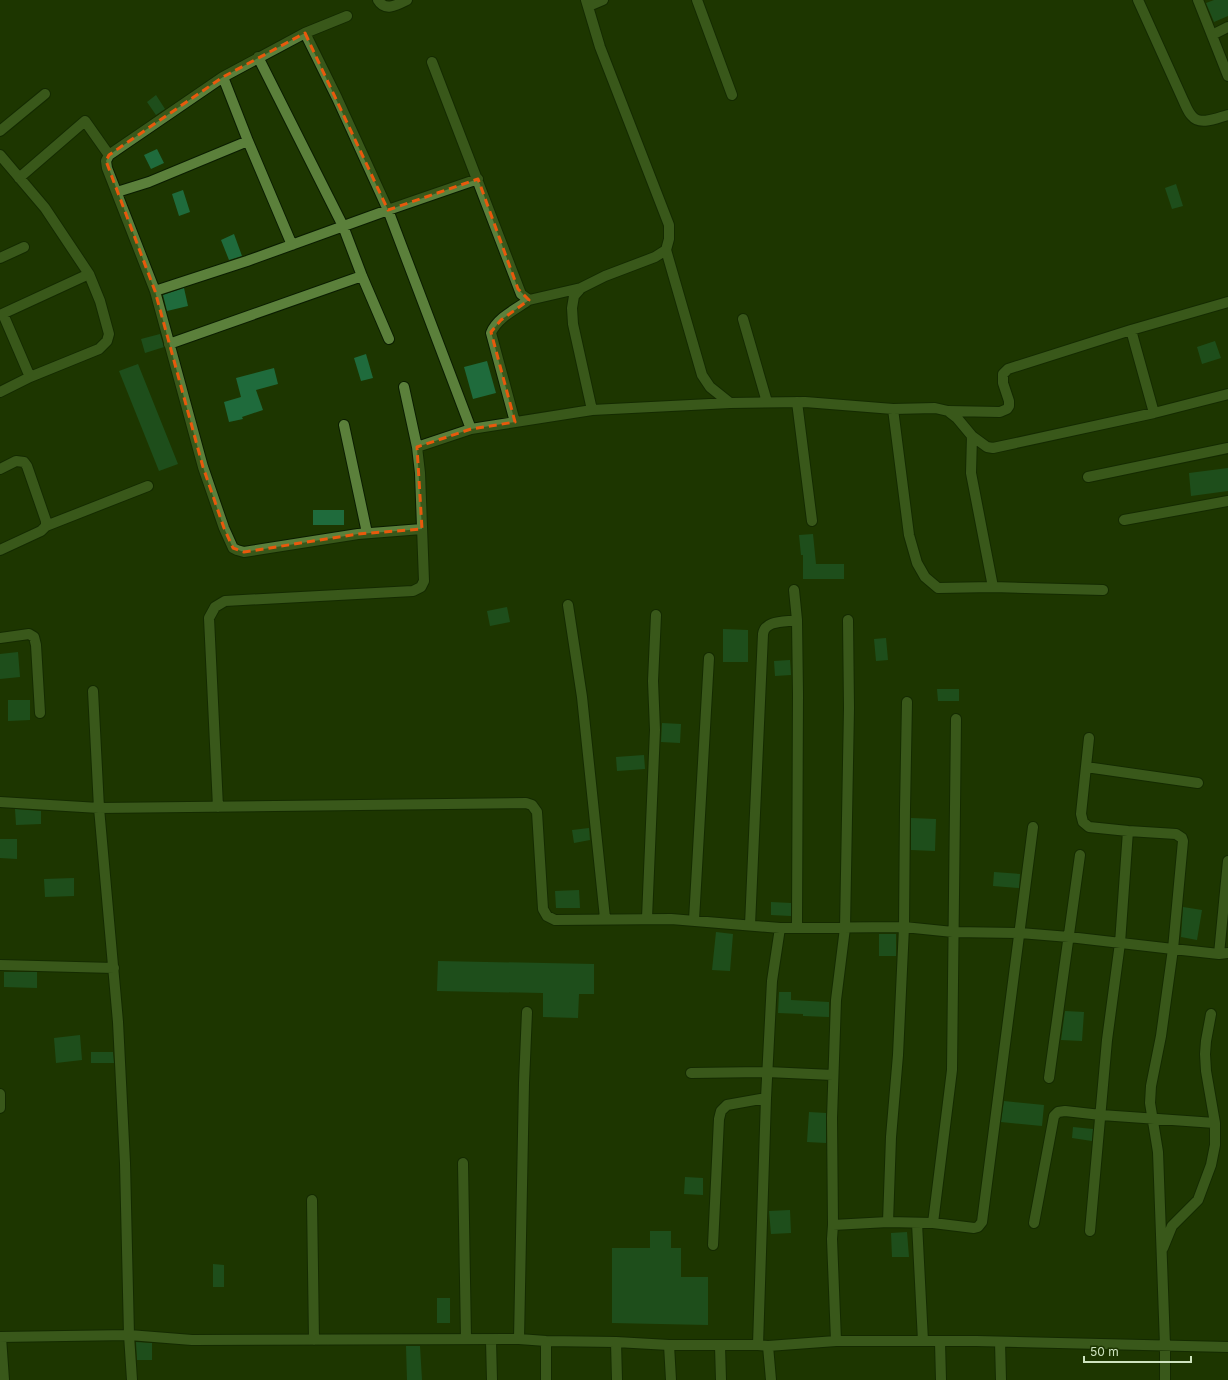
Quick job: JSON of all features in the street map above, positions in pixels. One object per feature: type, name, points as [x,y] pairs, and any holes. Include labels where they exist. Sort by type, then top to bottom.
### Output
[{"type":"street","points":[[378,0],[385,7],[393,7],[407,0]]},
{"type":"street","points":[[603,0],[588,3],[600,47],[669,225],[670,239],[666,250],[702,375],[710,387],[730,403]]},
{"type":"street","points":[[698,0],[732,95]]},
{"type":"street","points":[[1138,0],[1184,102],[1193,117],[1198,120],[1208,121],[1228,115]]},
{"type":"street","points":[[1198,0],[1228,76]]},
{"type":"street","points":[[347,16],[305,33],[223,77],[109,155],[106,161],[107,168],[154,291],[203,467],[224,528],[233,548],[244,552],[367,533],[422,529]]},
{"type":"street","points":[[1212,35],[1228,26]]},
{"type":"street","points":[[305,33],[337,98],[388,210],[471,428]]},
{"type":"street","points":[[258,57],[343,226],[362,276],[389,339]]},
{"type":"street","points":[[432,62],[478,179],[518,288],[521,294],[529,300]]},
{"type":"street","points":[[223,77],[292,245]]},
{"type":"street","points":[[0,131],[45,94]]},
{"type":"street","points":[[19,178],[85,121],[109,155]]},
{"type":"street","points":[[117,192],[149,182],[248,141]]},
{"type":"street","points":[[0,155],[45,208],[89,274],[100,301],[109,334],[107,341],[99,349],[30,376],[0,392]]},
{"type":"street","points":[[154,291],[247,261],[478,179]]},
{"type":"street","points":[[0,258],[24,247]]},
{"type":"street","points":[[515,422],[491,333],[496,324],[529,300],[581,288],[605,276],[655,257],[666,250]]},
{"type":"street","points":[[30,376],[1,314],[89,274]]},
{"type":"street","points":[[169,344],[362,276]]},
{"type":"street","points":[[581,288],[574,296],[572,308],[573,324],[592,410]]},
{"type":"street","points":[[417,447],[471,428],[592,410],[730,403],[797,402],[893,409],[935,408],[948,411],[1000,412],[1007,409],[1009,406],[1009,401],[1003,383],[1003,374],[1005,371],[1132,330],[1228,304]]},
{"type":"street","points":[[743,319],[766,402]]},
{"type":"street","points":[[1132,330],[1154,413]]},
{"type":"street","points":[[218,807],[209,618],[214,606],[225,601],[414,591],[420,588],[424,581],[420,473],[417,447],[404,387]]},
{"type":"street","points":[[948,411],[957,418],[972,436],[987,447],[993,448],[1154,413],[1228,394]]},
{"type":"street","points":[[797,402],[812,521]]},
{"type":"street","points":[[893,409],[909,535],[918,563],[925,577],[938,588],[993,587],[1103,590]]},
{"type":"street","points":[[344,425],[367,533]]},
{"type":"street","points":[[972,436],[971,473],[993,587]]},
{"type":"street","points":[[1088,476],[1228,448]]},
{"type":"street","points":[[0,469],[16,462],[24,462],[27,466],[46,521],[46,526]]},
{"type":"street","points":[[0,550],[41,531],[46,526],[148,486]]},
{"type":"street","points":[[1124,520],[1228,501]]},
{"type":"street","points":[[794,590],[797,620],[798,694],[797,927]]},
{"type":"street","points":[[568,606],[582,697],[605,918]]},
{"type":"street","points":[[647,918],[655,730],[653,681],[656,615]]},
{"type":"street","points":[[750,925],[762,634],[763,630],[768,625],[797,620]]},
{"type":"street","points":[[836,1341],[832,1239],[832,1118],[836,1000],[845,928],[849,708],[848,620]]},
{"type":"street","points":[[0,638],[29,634],[34,638],[36,645],[40,713]]},
{"type":"street","points":[[694,920],[710,658]]},
{"type":"street","points":[[93,691],[99,808],[118,1022],[125,1162],[129,1335],[132,1380]]},
{"type":"street","points":[[888,1222],[891,1137],[898,1055],[904,927],[907,702]]},
{"type":"street","points":[[933,1223],[952,1070],[956,719]]},
{"type":"street","points":[[1089,738],[1081,814],[1083,822],[1089,826],[1128,831],[1176,834],[1182,838],[1183,841],[1173,949],[1161,1036],[1151,1086],[1150,1103],[1158,1152],[1165,1380]]},
{"type":"street","points":[[1086,767],[1198,783]]},
{"type":"street","points":[[0,802],[99,808],[526,803],[532,805],[537,812],[543,909],[547,916],[555,920],[647,918],[694,920],[780,928],[904,927],[953,932],[1020,933],[1223,953],[1228,861]]},
{"type":"street","points":[[833,1225],[888,1222],[933,1223],[974,1228],[980,1224],[984,1218],[1033,828]]},
{"type":"street","points":[[1090,1231],[1107,1040],[1120,943],[1128,831]]},
{"type":"street","points":[[1049,1078],[1080,855]]},
{"type":"street","points":[[758,1345],[767,1072],[772,981],[780,928]]},
{"type":"street","points":[[0,965],[114,968]]},
{"type":"street","points":[[519,1339],[524,1083],[527,1012]]},
{"type":"street","points":[[1162,1251],[1172,1226],[1198,1200],[1211,1166],[1215,1145],[1215,1123],[1208,1084],[1205,1054],[1211,1014]]},
{"type":"street","points":[[691,1073],[767,1072],[834,1075]]},
{"type":"street","points":[[0,1094],[0,1108]]},
{"type":"street","points":[[713,1246],[719,1119],[721,1111],[727,1105],[766,1098]]},
{"type":"street","points":[[1034,1223],[1054,1116],[1058,1112],[1065,1111],[1215,1123]]},
{"type":"street","points":[[463,1163],[466,1339]]},
{"type":"street","points":[[312,1200],[314,1340]]},
{"type":"street","points":[[917,1223],[923,1341]]},
{"type":"street","points":[[4,1380],[1,1337],[129,1335],[192,1340],[519,1339],[720,1346],[768,1346],[836,1341],[923,1341],[1228,1347]]},
{"type":"street","points":[[491,1340],[492,1380]]},
{"type":"street","points":[[546,1341],[546,1380]]},
{"type":"street","points":[[616,1342],[617,1380]]},
{"type":"street","points":[[940,1342],[941,1380]]},
{"type":"street","points":[[1000,1342],[1001,1380]]},
{"type":"street","points":[[669,1345],[671,1380]]},
{"type":"street","points":[[720,1346],[721,1380]]},
{"type":"street","points":[[768,1346],[771,1380]]},
{"type":"highlighted area","points":[[305,33],[388,210],[478,179],[518,289],[529,300],[501,320],[491,332],[515,422],[471,429],[417,447],[422,529],[358,534],[244,552],[233,548],[224,528],[203,467],[155,291],[106,161],[109,155],[223,77]]},
{"type":"building","points":[[1214,0],[1228,0],[1228,16],[1214,22],[1206,3]]},
{"type":"building","points":[[156,95],[165,109],[156,115],[147,102]]},
{"type":"building","points":[[157,149],[164,163],[151,169],[144,155]]},
{"type":"building","points":[[1176,184],[1183,206],[1172,209],[1165,188]]},
{"type":"building","points":[[183,190],[190,212],[179,216],[172,194]]},
{"type":"building","points":[[234,234],[242,256],[229,260],[221,240]]},
{"type":"building","points":[[184,288],[188,306],[167,311],[163,295]]},
{"type":"building","points":[[160,334],[164,347],[145,353],[141,339]]},
{"type":"building","points":[[1215,341],[1221,358],[1202,364],[1197,347]]},
{"type":"building","points":[[366,354],[373,378],[361,381],[354,358]]},
{"type":"building","points":[[487,361],[496,393],[473,399],[464,367]]},
{"type":"building","points":[[138,364],[178,464],[159,471],[119,371]]},
{"type":"building","points":[[274,368],[278,384],[256,390],[263,410],[242,417],[243,419],[229,422],[224,402],[241,397],[236,378]]},
{"type":"building","points":[[1228,468],[1228,491],[1191,496],[1189,473]]},
{"type":"building","points":[[313,510],[344,510],[344,525],[313,525]]},
{"type":"building","points":[[813,534],[816,564],[844,564],[844,579],[803,579],[803,555],[801,555],[799,535]]},
{"type":"building","points":[[507,607],[510,622],[490,626],[487,611]]},
{"type":"building","points":[[723,629],[748,630],[748,662],[723,662]]},
{"type":"building","points":[[886,638],[888,660],[876,661],[874,639]]},
{"type":"building","points":[[18,652],[20,677],[0,679],[0,654]]},
{"type":"building","points":[[790,660],[791,675],[775,676],[774,661]]},
{"type":"building","points":[[937,689],[959,689],[959,701],[938,701]]},
{"type":"building","points":[[8,700],[30,700],[30,720],[8,721]]},
{"type":"building","points":[[662,723],[681,724],[680,743],[661,742]]},
{"type":"building","points":[[644,755],[645,769],[617,771],[616,757]]},
{"type":"building","points":[[15,809],[41,811],[41,824],[16,825]]},
{"type":"building","points":[[911,818],[936,819],[935,851],[911,850]]},
{"type":"building","points":[[589,828],[590,840],[574,843],[572,830]]},
{"type":"building","points":[[0,839],[17,839],[17,859],[0,858]]},
{"type":"building","points":[[994,872],[1020,874],[1019,888],[993,886]]},
{"type":"building","points":[[74,878],[74,896],[45,897],[44,879]]},
{"type":"building","points":[[579,890],[580,908],[556,908],[555,891]]},
{"type":"building","points":[[771,902],[791,903],[791,916],[771,915]]},
{"type":"building","points":[[1183,907],[1202,910],[1197,940],[1181,937]]},
{"type":"building","points":[[716,932],[733,934],[730,971],[712,970]]},
{"type":"building","points":[[879,934],[896,934],[896,956],[879,956]]},
{"type":"building","points":[[438,961],[594,964],[594,994],[579,994],[578,1018],[543,1017],[543,993],[437,991]]},
{"type":"building","points":[[4,972],[37,972],[37,988],[4,987]]},
{"type":"building","points":[[779,992],[791,992],[791,1000],[829,1002],[829,1017],[778,1013]]},
{"type":"building","points":[[1065,1011],[1084,1012],[1082,1041],[1061,1040]]},
{"type":"building","points":[[80,1035],[82,1060],[56,1063],[54,1038]]},
{"type":"building","points":[[91,1052],[113,1052],[114,1063],[91,1063]]},
{"type":"building","points":[[1004,1101],[1044,1105],[1042,1126],[1001,1122]]},
{"type":"building","points":[[809,1112],[826,1113],[826,1143],[807,1142]]},
{"type":"building","points":[[1073,1127],[1093,1129],[1092,1141],[1072,1138]]},
{"type":"building","points":[[685,1177],[703,1178],[703,1195],[684,1194]]},
{"type":"building","points":[[790,1210],[791,1233],[771,1234],[769,1211]]},
{"type":"building","points":[[650,1231],[671,1231],[671,1248],[681,1248],[681,1277],[708,1277],[708,1325],[612,1323],[612,1248],[650,1248]]},
{"type":"building","points":[[907,1232],[909,1257],[892,1257],[891,1233]]},
{"type":"building","points":[[213,1264],[224,1265],[224,1287],[213,1287]]},
{"type":"building","points":[[437,1298],[450,1298],[450,1323],[437,1323]]},
{"type":"building","points":[[136,1342],[152,1343],[152,1360],[137,1360]]},
{"type":"building","points":[[406,1346],[420,1346],[422,1380],[407,1380]]}]
